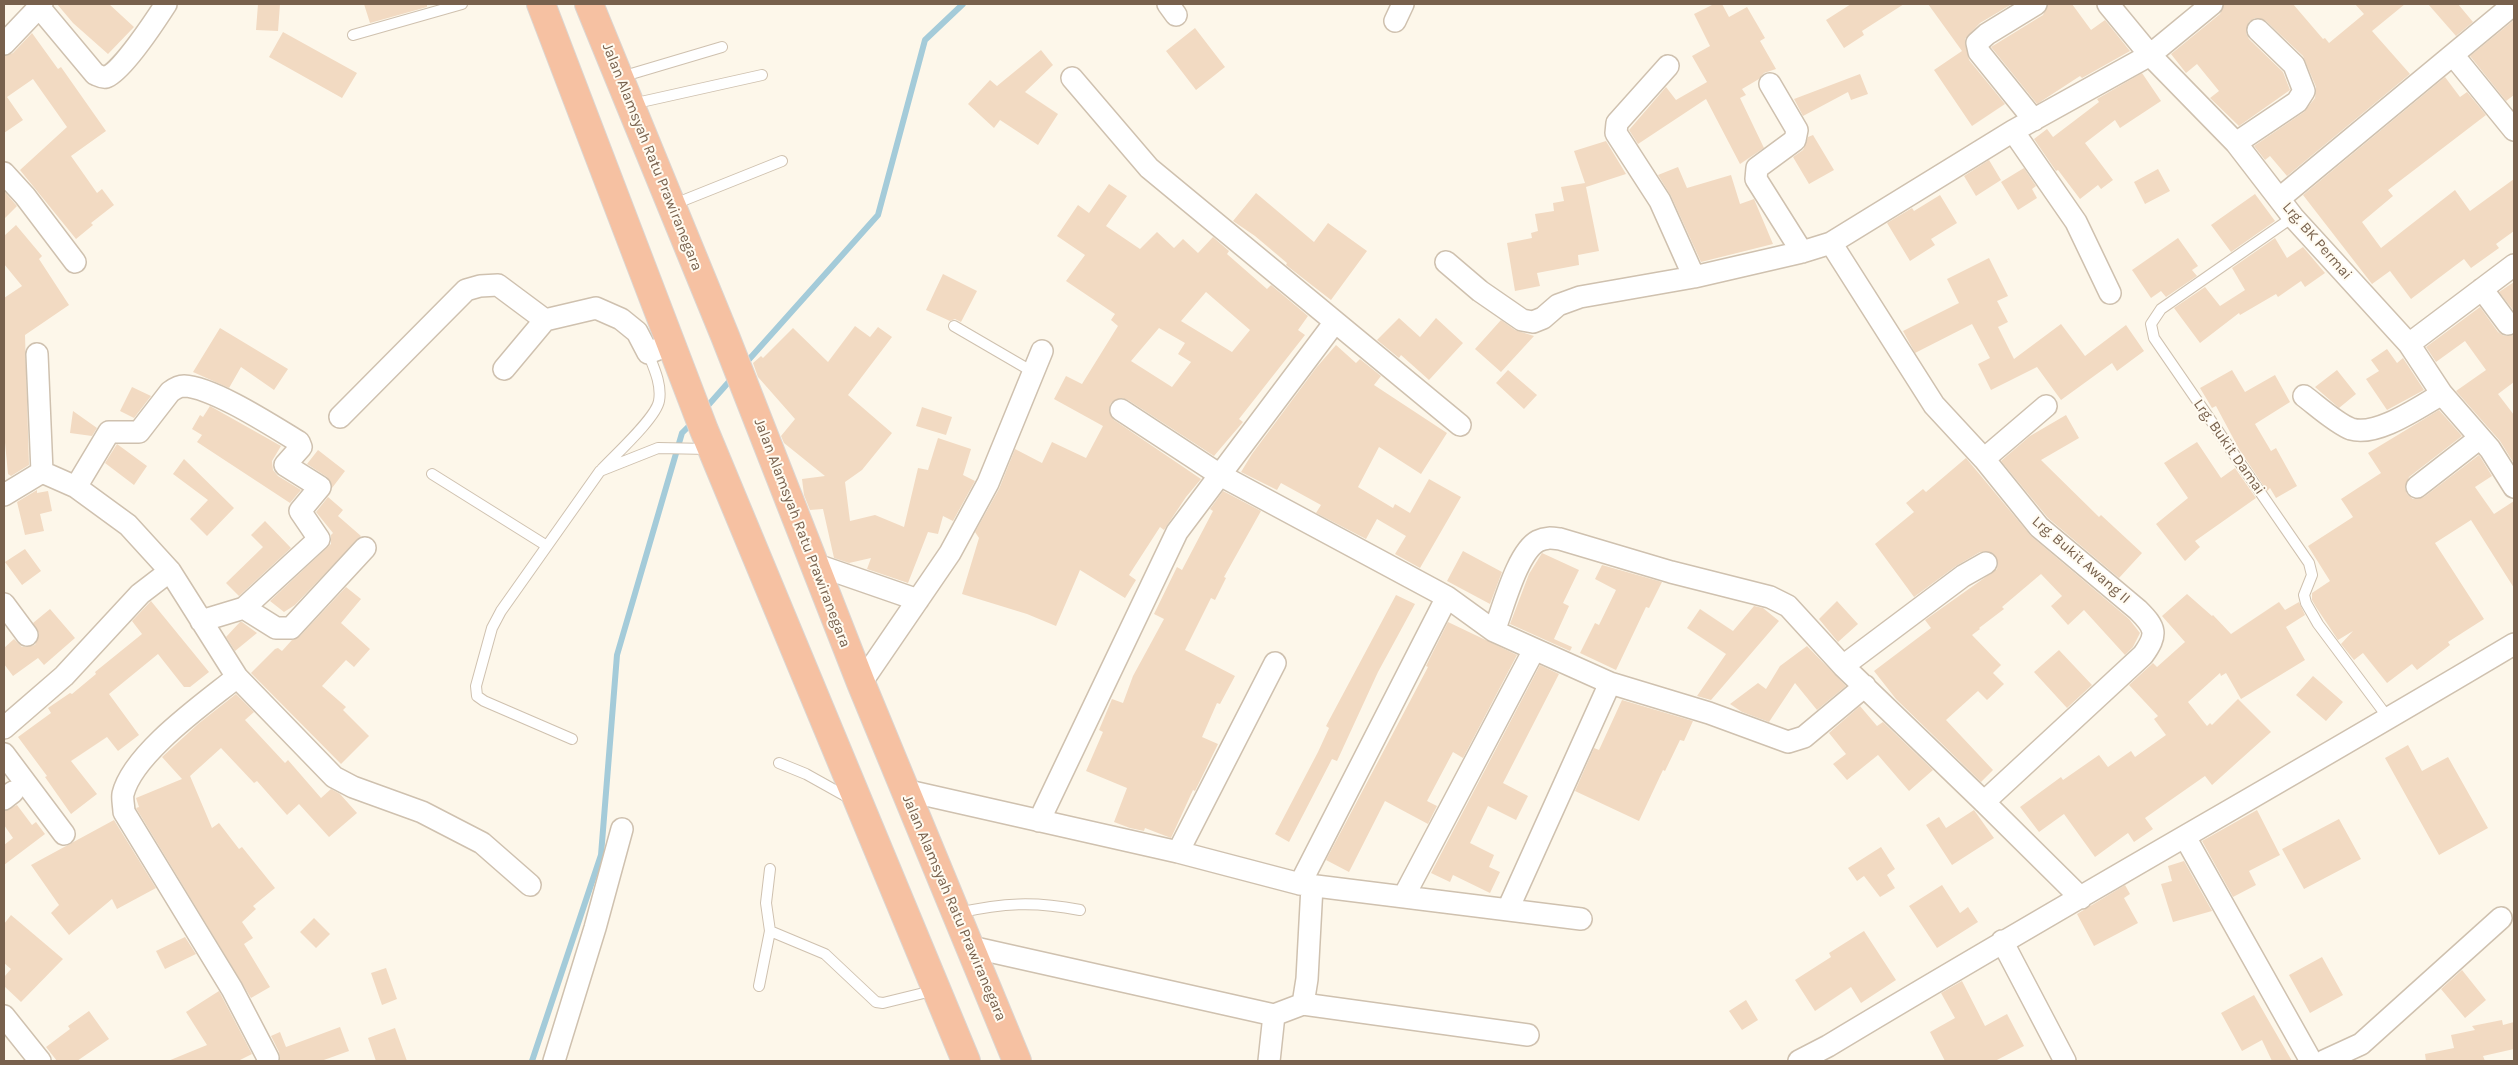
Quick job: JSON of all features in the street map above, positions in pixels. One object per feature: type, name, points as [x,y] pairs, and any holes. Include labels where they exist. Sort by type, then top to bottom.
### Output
[{"type":"highway","points":[[541,4],[659,349],[682,374],[703,442],[859,803],[966,1061]]},
{"type":"highway","name":"Jalan Alamsyah Ratu Prawiranegara","points":[[589,4],[725,336],[861,684],[1017,1061]]},
{"type":"street","points":[[4,44],[40,6],[95,74],[108,77],[121,66],[166,4]]},
{"type":"street","points":[[2034,120],[1980,52],[1978,43],[1986,34],[2036,4]]},
{"type":"street","name":"Lrg. BK Permai","points":[[2108,4],[2150,55],[2236,143],[2293,217],[2409,344],[2442,394],[2480,438],[2514,487]]},
{"type":"street","points":[[1446,262],[1480,291],[1522,320],[1533,322],[1542,318],[1558,305],[1580,297],[1694,277],[1802,252],[1831,243],[2014,131],[2150,55],[2212,4]]},
{"type":"street","points":[[2280,198],[2514,4]]},
{"type":"street","points":[[2236,143],[2298,102],[2304,91],[2294,65],[2258,30]]},
{"type":"street","points":[[2453,55],[2514,130]]},
{"type":"street","points":[[1668,66],[1617,123],[1616,134],[1660,202],[1694,277]]},
{"type":"street","points":[[1072,78],[1149,168],[1460,425]]},
{"type":"street","points":[[1770,84],[1797,130],[1797,135],[1795,140],[1757,168],[1756,179],[1802,252]]},
{"type":"street","points":[[2014,131],[2076,222],[2110,294]]},
{"type":"street","points":[[4,173],[25,196],[75,262]]},
{"type":"street","name":"Lrg. Bukit Awang II","points":[[1831,243],[1934,405],[1984,459],[2039,527],[2138,610],[2149,621],[2154,630],[2153,641],[2143,655],[1984,802]]},
{"type":"street","points":[[2409,344],[2514,265]]},
{"type":"street","points":[[340,417],[466,290],[480,286],[498,285],[545,320]]},
{"type":"street","points":[[2482,289],[2508,324]]},
{"type":"street","points":[[504,370],[545,320],[596,308],[622,320],[659,349]]},
{"type":"street","points":[[1039,821],[1177,532],[1335,322]]},
{"type":"street","points":[[861,684],[950,553],[988,483],[1042,351]]},
{"type":"street","points":[[37,354],[42,472]]},
{"type":"street","points":[[76,487],[109,432],[139,432],[170,392],[184,386],[227,401],[299,442],[301,447],[285,465],[320,487],[300,511],[319,539],[244,608],[201,621]]},
{"type":"street","points":[[2304,396],[2349,428],[2368,430],[2382,427],[2442,394]]},
{"type":"street","points":[[1984,459],[2046,406]]},
{"type":"street","points":[[1121,410],[1220,475],[1447,597],[1494,631],[1610,684],[1709,714],[1788,742],[1804,737],[1865,686]]},
{"type":"street","points":[[2417,487],[2480,438]]},
{"type":"street","points":[[42,472],[76,487],[128,525],[170,571],[237,677],[334,777],[353,787],[422,812],[482,843],[530,885]]},
{"type":"street","points":[[4,495],[42,472]]},
{"type":"street","points":[[1494,631],[1522,558],[1529,547],[1546,537],[1560,539],[1671,572],[1770,598],[1788,606],[1843,666],[2081,898]]},
{"type":"street","points":[[244,608],[276,628],[291,628],[297,624],[365,548]]},
{"type":"street","points":[[1843,666],[1963,576],[1986,563]]},
{"type":"street","points":[[814,564],[918,600]]},
{"type":"street","points":[[4,728],[64,676],[140,594],[170,571]]},
{"type":"street","points":[[1303,1004],[1307,979],[1306,885],[1447,597]]},
{"type":"street","points":[[4,604],[27,636]]},
{"type":"street","points":[[1799,1061],[1833,1054],[2002,941],[2081,898],[2514,644]]},
{"type":"street","points":[[1404,896],[1534,650]]},
{"type":"street","points":[[1178,852],[1275,663]]},
{"type":"street","points":[[237,677],[161,738],[128,780],[122,795],[124,812],[232,989],[268,1058]]},
{"type":"street","points":[[1508,909],[1610,684]]},
{"type":"street","points":[[4,754],[64,834]]},
{"type":"street","points":[[904,790],[1178,852],[1306,885],[1581,919]]},
{"type":"street","points":[[554,1061],[590,947],[622,829]]},
{"type":"street","points":[[2185,837],[2312,1061]]},
{"type":"street","points":[[2324,1061],[2361,1044],[2501,918]]},
{"type":"street","points":[[2002,941],[2065,1061]]},
{"type":"street","points":[[971,947],[1274,1016],[1303,1004],[1528,1034]]},
{"type":"street","points":[[4,1016],[40,1061]]},
{"type":"street","points":[[1269,1061],[1274,1016]]},
{"type":"lane","points":[[353,35],[462,4]]},
{"type":"lane","points":[[620,78],[722,47]]},
{"type":"lane","points":[[630,105],[762,75]]},
{"type":"lane","points":[[671,205],[782,161]]},
{"type":"lane","name":"Lrg. Bukit Damai","points":[[2293,217],[2161,309],[2151,324],[2154,338],[2309,563],[2312,575],[2304,596],[2306,603],[2318,624],[2389,719]]},
{"type":"lane","points":[[954,326],[1033,372]]},
{"type":"lane","points":[[572,739],[484,702],[477,696],[476,686],[492,628],[501,611],[600,472],[652,415],[659,403],[659,349]]},
{"type":"lane","points":[[600,472],[658,448],[703,442]]},
{"type":"lane","points":[[432,474],[547,546]]},
{"type":"lane","points":[[779,763],[806,774],[859,803]]},
{"type":"lane","points":[[759,986],[770,931],[766,903],[770,869]]},
{"type":"lane","points":[[956,913],[1001,904],[1050,904],[1080,910]]},
{"type":"lane","points":[[770,931],[825,954],[876,1002],[883,1003],[937,990]]},
{"type":"building","points":[[57,4],[109,4],[134,27],[108,54],[73,23]]},
{"type":"building","points":[[258,4],[280,4],[278,31],[256,30]]},
{"type":"building","points":[[364,4],[427,4],[427,7],[370,23]]},
{"type":"building","points":[[1714,4],[1722,4],[1729,17],[1747,7],[1765,38],[1760,41],[1776,69],[1764,73],[1759,79],[1742,89],[1746,95],[1740,98],[1764,148],[1740,164],[1706,99],[1638,144],[1629,130],[1666,87],[1676,100],[1707,82],[1692,56],[1710,46],[1694,14]]},
{"type":"building","points":[[1851,4],[1904,4],[1862,31],[1864,35],[1844,48],[1826,20]]},
{"type":"building","points":[[1928,4],[2012,4],[1980,23],[1965,39],[1969,60],[2005,104],[1972,126],[1934,70],[1962,51]]},
{"type":"building","points":[[2048,4],[2072,4],[2091,30],[2105,20],[2130,51],[2082,78],[2080,76],[2037,104],[1991,47],[2043,15]]},
{"type":"building","points":[[2224,4],[2293,4],[2323,39],[2325,38],[2329,43],[2364,14],[2355,4],[2405,4],[2372,31],[2410,74],[2287,176],[2270,156],[2265,160],[2254,146],[2304,112],[2315,98],[2316,87],[2303,56],[2266,21],[2255,18],[2249,22],[2246,33],[2249,39],[2283,72],[2290,90],[2239,126],[2210,98],[2219,91],[2197,64],[2186,73],[2171,54],[2220,14]]},
{"type":"building","points":[[2428,4],[2458,4],[2473,22],[2456,36]]},
{"type":"building","points":[[2514,20],[2514,95],[2506,101],[2470,56]]},
{"type":"building","points":[[1195,28],[1225,67],[1196,90],[1166,51]]},
{"type":"building","points":[[283,32],[357,73],[342,98],[269,57]]},
{"type":"building","points":[[32,33],[58,69],[61,67],[106,131],[71,156],[97,193],[102,189],[114,205],[91,223],[93,225],[76,239],[20,170],[67,127],[33,79],[7,97],[23,120],[4,133],[4,56],[13,53]]},
{"type":"building","points":[[1041,50],[1053,65],[1025,92],[1058,114],[1038,145],[1000,120],[994,128],[968,104],[990,80],[997,86]]},
{"type":"building","points":[[2142,73],[2161,101],[2120,128],[2115,120],[2085,143],[2113,180],[2101,189],[2098,185],[2080,199],[2058,170],[2056,171],[2034,139],[2047,129],[2053,137],[2099,102],[2097,99]]},
{"type":"building","points":[[1860,74],[1868,94],[1851,100],[1848,92],[1803,116],[1794,99]]},
{"type":"building","points":[[2445,77],[2460,97],[2467,92],[2486,115],[2388,190],[2393,196],[2362,222],[2381,248],[2455,190],[2470,211],[2514,179],[2514,231],[2496,244],[2499,248],[2471,268],[2464,259],[2411,299],[2390,271],[2372,284],[2303,195]]},
{"type":"building","points":[[1813,135],[1834,170],[1809,184],[1793,157],[1803,150],[1808,137]]},
{"type":"building","points":[[1606,141],[1626,174],[1586,187],[1599,251],[1578,255],[1579,265],[1537,273],[1540,286],[1515,291],[1507,243],[1532,238],[1531,233],[1538,231],[1535,214],[1554,211],[1553,203],[1564,201],[1561,187],[1585,183],[1574,151]]},
{"type":"building","points":[[1989,160],[2001,180],[1976,196],[1964,176]]},
{"type":"building","points":[[1678,167],[1687,188],[1731,175],[1740,204],[1754,199],[1773,244],[1701,262],[1671,196],[1658,175]]},
{"type":"building","points":[[2024,168],[2036,186],[2032,189],[2037,198],[2018,210],[2001,182]]},
{"type":"building","points":[[2158,169],[2170,191],[2145,204],[2134,182]]},
{"type":"building","points":[[1109,184],[1127,196],[1106,226],[1140,249],[1157,232],[1174,248],[1183,239],[1198,253],[1213,237],[1229,251],[1227,254],[1267,289],[1271,285],[1308,316],[1298,330],[1305,335],[1239,419],[1243,422],[1214,456],[1128,400],[1121,398],[1111,403],[1109,410],[1114,420],[1201,479],[1186,497],[1164,530],[1160,527],[1129,575],[1136,580],[1125,598],[1080,570],[1056,626],[1027,614],[962,594],[979,538],[975,532],[999,489],[1015,449],[1042,463],[1052,442],[1086,458],[1103,426],[1054,399],[1066,376],[1082,384],[1118,326],[1111,320],[1115,314],[1066,281],[1085,255],[1057,236],[1078,205],[1089,213]],"holes":[[[1206,292],[1250,330],[1232,352],[1181,321]],[[1159,328],[1185,343],[1178,354],[1191,362],[1172,387],[1131,361]]]},
{"type":"building","points":[[4,191],[17,206],[4,219]]},
{"type":"building","points":[[1256,193],[1314,242],[1328,223],[1367,251],[1331,300],[1286,265],[1287,263],[1255,236],[1233,221]]},
{"type":"building","points":[[2255,194],[2275,221],[2231,252],[2211,225]]},
{"type":"building","points":[[1940,195],[1957,223],[1931,239],[1935,245],[1910,261],[1887,223],[1912,208],[1914,211]]},
{"type":"building","points":[[16,225],[42,256],[39,259],[69,305],[25,335],[29,465],[11,476],[8,474],[4,432],[4,298],[22,286],[4,264],[4,236]]},
{"type":"building","points":[[2178,238],[2198,266],[2192,270],[2197,276],[2166,297],[2161,291],[2151,298],[2132,270]]},
{"type":"building","points":[[2275,238],[2287,258],[2303,247],[2325,273],[2305,287],[2301,281],[2278,297],[2276,294],[2240,315],[2239,313],[2200,343],[2174,308],[2205,287],[2220,306],[2245,290],[2232,268]]},
{"type":"building","points":[[1989,258],[2008,296],[1997,301],[2008,322],[1998,327],[2014,359],[2061,324],[2085,356],[2126,325],[2144,351],[2117,371],[2112,363],[2061,400],[2037,367],[1991,390],[1978,364],[1990,358],[1972,324],[1915,353],[1903,331],[1959,303],[1947,279]]},
{"type":"building","points":[[943,274],[977,291],[961,322],[955,319],[950,321],[926,310]]},
{"type":"building","points":[[2514,282],[2514,311],[2499,292]]},
{"type":"building","points":[[2480,307],[2498,332],[2504,336],[2514,335],[2514,382],[2498,394],[2514,415],[2513,462],[2500,441],[2456,391],[2486,370],[2465,341],[2436,362],[2426,347]]},
{"type":"building","points":[[1399,318],[1420,337],[1436,318],[1463,343],[1429,380],[1401,355],[1399,358],[1377,340]]},
{"type":"building","points":[[1501,320],[1515,330],[1534,336],[1501,372],[1475,349]]},
{"type":"building","points":[[855,326],[870,337],[878,327],[892,337],[848,395],[892,433],[862,470],[845,482],[850,521],[875,515],[904,527],[918,468],[928,470],[938,438],[971,449],[963,475],[975,481],[953,521],[943,516],[938,534],[928,532],[908,583],[867,569],[871,558],[849,563],[834,558],[823,509],[810,510],[804,495],[802,479],[825,476],[784,443],[781,436],[795,419],[758,377],[753,363],[761,356],[763,358],[793,328],[828,362]]},
{"type":"building","points":[[220,328],[288,369],[274,390],[241,367],[229,388],[193,372]]},
{"type":"building","points":[[1336,345],[1356,363],[1360,359],[1381,376],[1374,385],[1447,433],[1421,474],[1379,447],[1358,487],[1393,508],[1395,504],[1410,513],[1429,479],[1461,497],[1420,568],[1395,554],[1406,536],[1377,519],[1366,539],[1316,513],[1321,505],[1281,483],[1277,490],[1241,472],[1252,454],[1316,368]]},
{"type":"building","points":[[2387,349],[2397,363],[2403,358],[2424,390],[2387,410],[2366,379],[2379,371],[2371,360]]},
{"type":"building","points":[[1508,370],[1537,395],[1524,409],[1496,383]]},
{"type":"building","points":[[2232,370],[2245,392],[2275,375],[2290,402],[2255,424],[2271,451],[2276,448],[2297,486],[2276,498],[2270,488],[2267,491],[2239,449],[2216,406],[2212,408],[2200,388]]},
{"type":"building","points":[[2337,370],[2356,394],[2339,408],[2315,387]]},
{"type":"building","points":[[132,387],[151,396],[134,418],[120,411]]},
{"type":"building","points":[[210,406],[281,446],[272,461],[273,470],[278,476],[301,490],[290,503],[197,442],[202,435],[192,429],[200,415],[203,417]]},
{"type":"building","points":[[922,407],[952,417],[946,435],[916,426]]},
{"type":"building","points":[[2439,410],[2462,436],[2409,477],[2405,488],[2407,494],[2413,499],[2424,497],[2479,455],[2492,476],[2475,487],[2494,514],[2514,501],[2514,588],[2471,520],[2435,543],[2484,619],[2448,642],[2450,645],[2417,670],[2412,664],[2387,683],[2363,653],[2354,660],[2341,644],[2353,631],[2338,640],[2316,607],[2312,600],[2312,593],[2330,581],[2308,546],[2353,517],[2341,499],[2381,473],[2368,453]]},
{"type":"building","points":[[73,411],[97,428],[92,436],[70,433]]},
{"type":"building","points":[[2066,415],[2079,438],[2041,460],[2099,517],[2101,515],[2142,553],[2119,578],[2048,518],[2001,461],[2030,436]]},
{"type":"building","points":[[2197,442],[2221,478],[2235,468],[2256,498],[2195,541],[2200,547],[2185,561],[2156,524],[2188,498],[2164,463]]},
{"type":"building","points":[[117,444],[147,466],[134,485],[105,463]]},
{"type":"building","points":[[318,450],[345,471],[332,488],[327,477],[307,464]]},
{"type":"building","points":[[1966,458],[2031,536],[2129,619],[2140,633],[2133,647],[2125,655],[2084,610],[2068,625],[2051,606],[2062,596],[2041,574],[2002,607],[2004,609],[1979,628],[1972,635],[2001,665],[1993,673],[2004,684],[1987,700],[1978,691],[1946,720],[1993,770],[1981,782],[1896,699],[1874,671],[1931,628],[1925,620],[1997,569],[1998,563],[1993,553],[1980,552],[1956,566],[1914,597],[1875,544],[1914,512],[1906,503],[1923,489],[1926,492]]},
{"type":"building","points":[[184,459],[234,508],[207,536],[190,519],[208,500],[173,474]]},
{"type":"building","points":[[37,490],[37,493],[48,491],[52,511],[40,514],[44,531],[25,535],[17,502]]},
{"type":"building","points":[[1223,491],[1261,511],[1224,577],[1226,578],[1215,600],[1211,598],[1185,650],[1235,676],[1220,704],[1217,703],[1202,737],[1218,744],[1195,791],[1193,790],[1171,838],[1145,828],[1144,831],[1114,822],[1127,788],[1086,771],[1103,732],[1099,730],[1112,699],[1123,703],[1133,676],[1164,619],[1154,614],[1177,567],[1182,570],[1213,511],[1210,509]]},
{"type":"building","points":[[328,497],[343,510],[338,516],[361,536],[295,605],[284,612],[270,601],[331,544],[331,535],[333,533],[316,512]]},
{"type":"building","points":[[265,521],[291,548],[239,596],[226,583],[263,547],[251,535]]},
{"type":"building","points":[[25,549],[41,571],[22,585],[5,562]]},
{"type":"building","points":[[1463,551],[1502,572],[1490,604],[1447,581]]},
{"type":"building","points":[[1542,553],[1579,570],[1563,603],[1569,606],[1554,639],[1572,647],[1570,651],[1510,624],[1529,574]]},
{"type":"building","points":[[1602,565],[1662,582],[1649,608],[1646,607],[1616,670],[1580,653],[1595,623],[1599,625],[1616,590],[1595,579]]},
{"type":"building","points":[[346,587],[361,599],[341,623],[370,649],[354,667],[346,660],[322,686],[346,707],[343,710],[369,736],[341,764],[251,673],[275,649],[278,648],[282,651],[292,640],[300,636]]},
{"type":"building","points":[[2187,594],[2213,615],[2231,634],[2279,602],[2285,610],[2299,602],[2305,615],[2286,627],[2305,660],[2241,699],[2226,673],[2221,676],[2220,673],[2188,702],[2207,726],[2210,723],[2212,725],[2238,699],[2271,732],[2212,785],[2205,776],[2145,818],[2153,829],[2134,842],[2128,833],[2095,857],[2064,814],[2039,832],[2020,807],[2061,777],[2063,780],[2099,755],[2108,767],[2131,751],[2135,757],[2166,735],[2154,719],[2158,716],[2129,685],[2153,663],[2157,667],[2185,642],[2162,616]]},
{"type":"building","points":[[1396,595],[1415,604],[1378,672],[1337,761],[1332,759],[1289,842],[1275,834],[1318,752],[1329,728],[1326,726]]},
{"type":"building","points":[[151,601],[209,672],[190,687],[184,687],[158,654],[109,694],[139,735],[118,751],[107,737],[71,761],[97,794],[71,814],[45,777],[47,776],[18,737],[51,713],[48,708],[70,693],[72,694],[96,674],[95,672],[142,634],[132,621]]},
{"type":"building","points":[[1837,601],[1858,624],[1838,642],[1819,619]]},
{"type":"building","points":[[1754,606],[1763,608],[1779,621],[1711,700],[1697,696],[1726,654],[1687,628],[1700,609],[1733,631]]},
{"type":"building","points":[[50,609],[75,638],[44,665],[38,658],[13,676],[4,664],[4,648],[14,639],[22,647],[35,645],[39,634],[33,623]]},
{"type":"building","points":[[240,622],[257,633],[235,651],[226,637]]},
{"type":"building","points":[[1448,622],[1517,655],[1463,758],[1453,752],[1427,801],[1437,806],[1428,824],[1385,801],[1349,872],[1326,860],[1428,667],[1426,666]]},
{"type":"building","points":[[1807,646],[1846,686],[1817,710],[1795,683],[1769,722],[1742,712],[1730,704],[1758,683],[1766,689],[1780,666]]},
{"type":"building","points":[[2059,650],[2092,685],[2067,708],[2034,672]]},
{"type":"building","points":[[1540,665],[1559,674],[1503,783],[1528,796],[1516,820],[1488,806],[1470,843],[1494,855],[1489,867],[1500,872],[1490,893],[1453,875],[1450,882],[1431,873]]},
{"type":"building","points":[[2313,676],[2343,702],[2326,721],[2296,695]]},
{"type":"building","points":[[236,694],[254,712],[245,720],[285,763],[288,760],[321,798],[331,789],[340,794],[357,813],[329,837],[299,804],[287,815],[257,781],[254,783],[221,748],[190,776],[212,828],[219,823],[239,849],[242,847],[275,888],[253,906],[256,909],[242,922],[253,938],[244,944],[270,987],[251,998],[136,808],[139,807],[136,798],[182,779],[162,757],[198,724]]},
{"type":"building","points":[[1622,700],[1693,721],[1684,741],[1680,740],[1665,771],[1663,770],[1639,821],[1575,791],[1594,748],[1599,750]]},
{"type":"building","points":[[1860,706],[1877,726],[1883,722],[1933,770],[1909,791],[1878,755],[1847,780],[1833,764],[1846,754],[1829,733]]},
{"type":"building","points":[[2408,745],[2422,771],[2448,757],[2488,828],[2439,855],[2385,758]]},
{"type":"building","points":[[17,805],[32,825],[36,822],[45,834],[4,865],[4,845],[13,838],[4,825],[4,811]]},
{"type":"building","points":[[1974,810],[1994,838],[1952,865],[1926,825],[1939,817],[1946,828]]},
{"type":"building","points":[[2257,810],[2280,855],[2249,871],[2256,885],[2233,897],[2202,841]]},
{"type":"building","points":[[2339,819],[2361,859],[2304,889],[2282,849]]},
{"type":"building","points":[[114,820],[156,888],[117,909],[112,899],[69,935],[51,913],[59,905],[31,865]]},
{"type":"building","points":[[1881,847],[1895,869],[1887,875],[1895,888],[1880,897],[1864,876],[1857,881],[1848,868]]},
{"type":"building","points":[[2184,861],[2212,911],[2173,922],[2161,884],[2172,881],[2168,866]]},
{"type":"building","points":[[1942,885],[1960,913],[1968,907],[1978,922],[1937,948],[1909,906]]},
{"type":"building","points":[[2125,885],[2130,894],[2124,898],[2138,923],[2094,946],[2077,914]]},
{"type":"building","points":[[11,915],[63,959],[21,1002],[4,986],[4,977],[11,969],[4,963],[4,924]]},
{"type":"building","points":[[314,918],[330,934],[316,948],[300,932]]},
{"type":"building","points":[[1864,931],[1896,980],[1861,1003],[1851,987],[1815,1011],[1795,980],[1831,957],[1829,953]]},
{"type":"building","points":[[185,937],[196,954],[165,969],[156,951]]},
{"type":"building","points":[[2322,957],[2343,995],[2310,1013],[2289,975]]},
{"type":"building","points":[[386,968],[397,999],[382,1005],[371,973]]},
{"type":"building","points":[[2462,970],[2486,1000],[2465,1018],[2441,989]]},
{"type":"building","points":[[1962,981],[1985,1026],[2007,1014],[2024,1046],[1995,1061],[1945,1061],[1930,1032],[1955,1018],[1941,993]]},
{"type":"building","points":[[219,991],[252,1054],[238,1061],[168,1061],[207,1045],[186,1012]]},
{"type":"building","points":[[2254,995],[2292,1061],[2272,1061],[2262,1040],[2242,1051],[2221,1013]]},
{"type":"building","points":[[1746,1000],[1758,1020],[1742,1030],[1729,1011]]},
{"type":"building","points":[[89,1011],[109,1039],[77,1061],[57,1061],[46,1047],[70,1029],[68,1026]]},
{"type":"building","points":[[2502,1020],[2503,1025],[2514,1022],[2514,1049],[2483,1056],[2485,1061],[2426,1061],[2425,1054],[2454,1048],[2451,1035],[2475,1030],[2472,1026]]},
{"type":"building","points":[[340,1027],[349,1051],[321,1061],[280,1061],[279,1052],[271,1036],[280,1032],[286,1047]]},
{"type":"building","points":[[395,1028],[407,1061],[376,1061],[368,1038]]},
{"type":"waterway","points":[[744,365],[878,215],[925,40],[963,4]]},
{"type":"waterway","points":[[704,410],[734,376]]},
{"type":"waterway","points":[[532,1061],[601,855],[617,655],[682,433],[694,421]]}]
